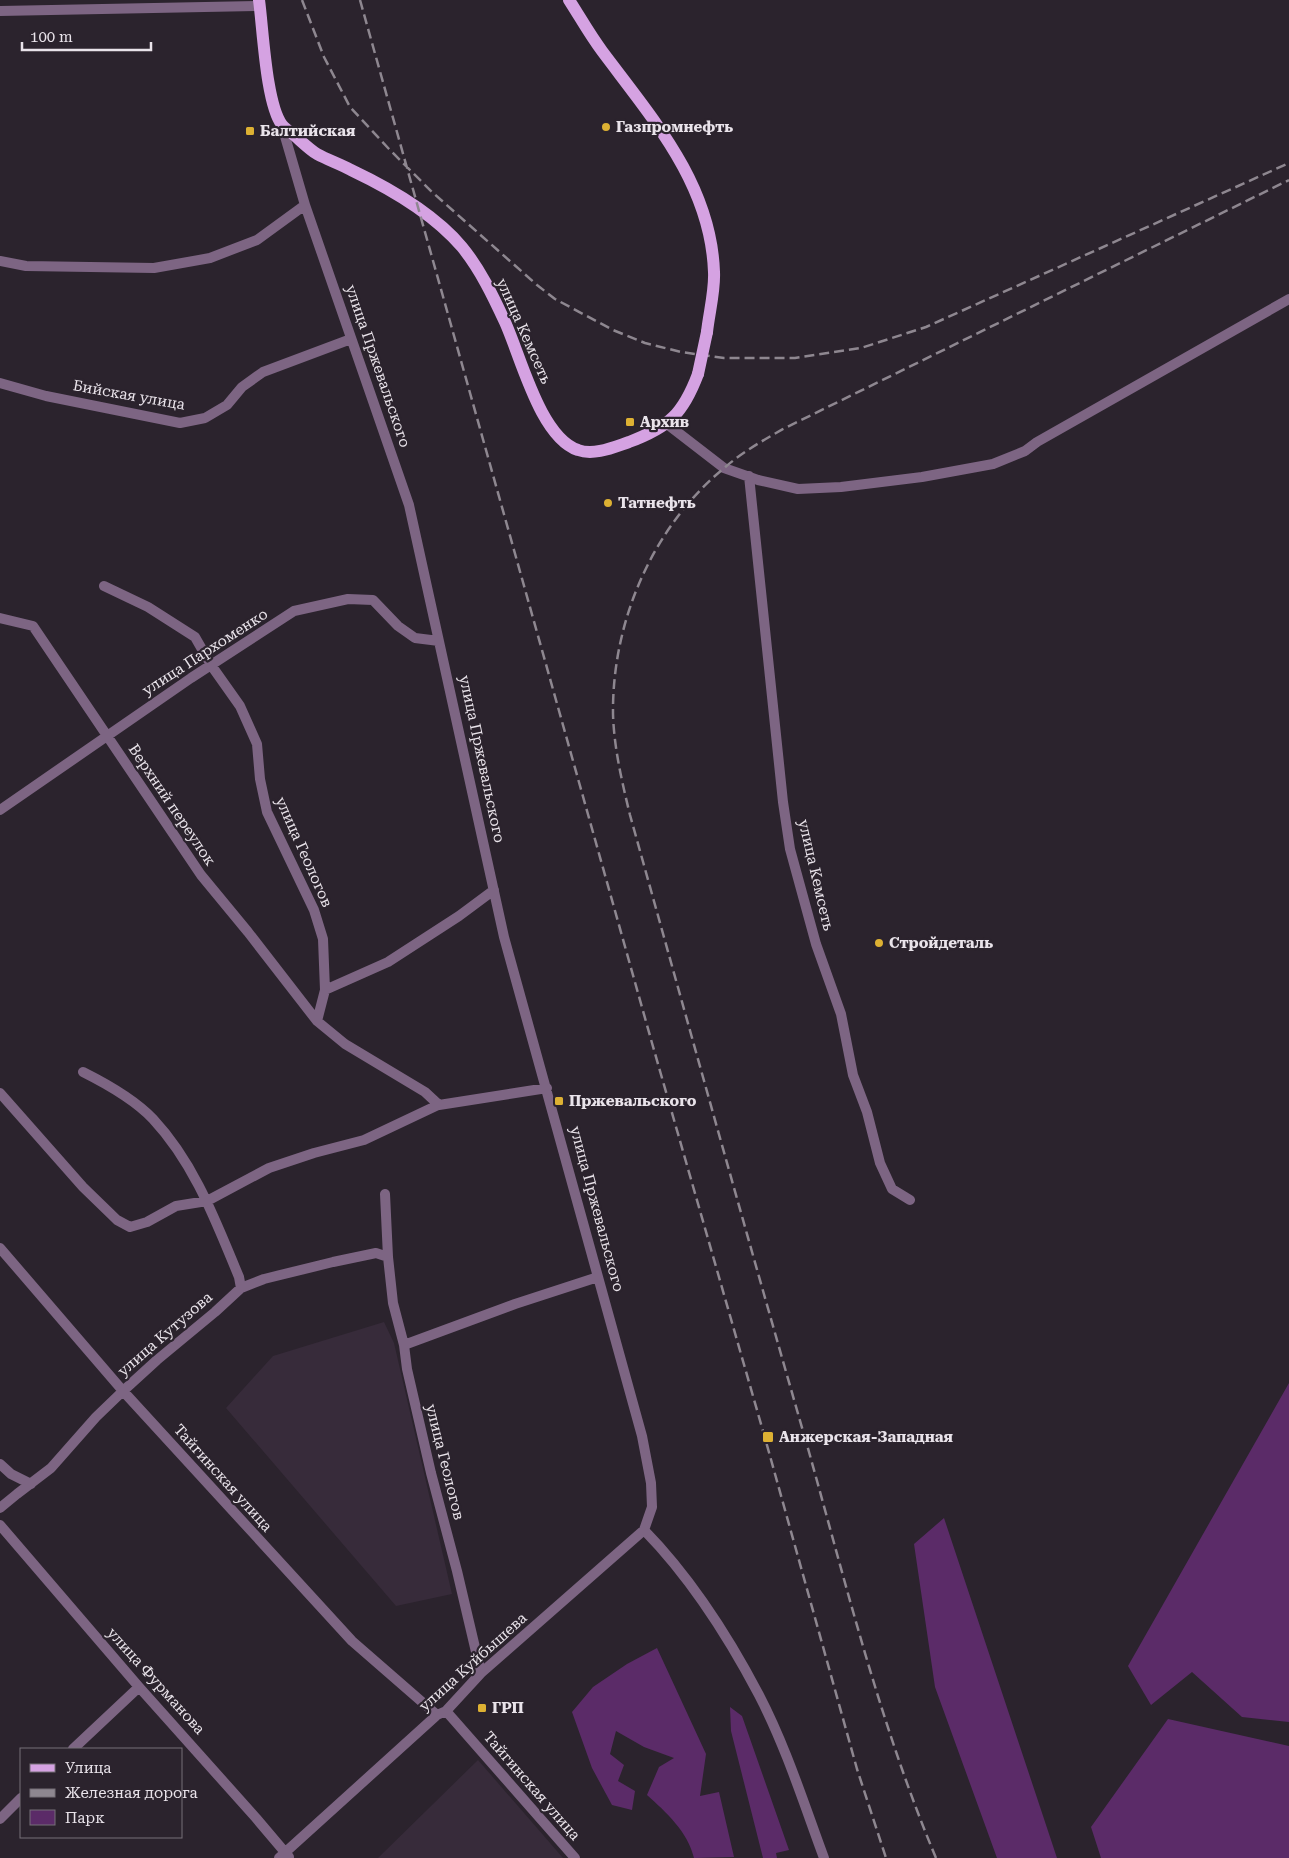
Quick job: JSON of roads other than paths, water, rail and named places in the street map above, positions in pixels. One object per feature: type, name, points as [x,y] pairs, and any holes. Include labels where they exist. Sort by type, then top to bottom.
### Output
[{"type":"main road","name":"улица Кемсеть","points":[[282,126],[316,154],[353,170],[431,217],[458,243],[475,267],[498,307],[542,414],[560,440],[582,451],[602,450],[636,439],[667,424],[679,412],[688,399],[698,374],[707,332],[714,273],[707,223],[689,177],[664,133],[601,50],[569,0]]},
{"type":"main road","name":"улица Пржевальского","points":[[259,3],[270,91],[275,111],[282,126]]},
{"type":"street","points":[[0,11],[259,3]]},
{"type":"street","name":"улица Пржевальского","points":[[282,126],[304,205],[409,505],[504,937],[642,1436],[651,1483],[652,1507],[644,1530]]},
{"type":"street","points":[[0,261],[26,266],[154,268],[210,258],[257,240],[304,205]]},
{"type":"street","points":[[667,424],[724,468],[798,489],[818,489],[922,477],[993,464],[1025,451],[1289,298]]},
{"type":"street","name":"Бийская улица","points":[[0,383],[46,396],[180,423],[205,418],[227,405],[242,387],[263,372],[351,338]]},
{"type":"street","name":"улица Кемсеть","points":[[754,478],[783,802],[790,849],[816,944],[841,1014],[853,1075],[867,1112],[880,1163],[892,1189],[910,1200]]},
{"type":"street","name":"улица Геологов","points":[[104,586],[148,607],[195,637],[211,665],[240,706],[258,744],[260,778],[267,812],[314,910],[324,939],[325,990],[317,1021]]},
{"type":"street","name":"улица Пархоменко","points":[[0,810],[211,665],[294,611],[348,599],[373,600],[398,626],[415,638],[439,641]]},
{"type":"street","name":"Верхний переулок","points":[[0,618],[33,626],[201,875],[317,1021]]},
{"type":"street","points":[[325,990],[388,962],[459,916],[494,890]]},
{"type":"street","points":[[317,1021],[345,1044],[425,1092],[438,1105]]},
{"type":"street","points":[[83,1072],[110,1086],[152,1118],[183,1157],[207,1201],[239,1277],[241,1288]]},
{"type":"street","points":[[0,1093],[82,1187],[117,1220],[130,1227],[147,1222],[176,1206],[207,1201],[269,1168],[314,1153],[364,1140],[438,1105],[547,1088]]},
{"type":"street","name":"улица Геологов","points":[[385,1194],[392,1303],[404,1345],[407,1369],[431,1473],[457,1571],[480,1673]]},
{"type":"street","name":"Тайгинская улица","points":[[0,1248],[123,1390],[352,1641],[441,1713],[575,1858]]},
{"type":"street","name":"улица Кутузова","points":[[0,1508],[51,1468],[96,1417],[123,1390],[241,1288],[264,1279],[333,1262],[376,1254],[388,1258]]},
{"type":"street","points":[[404,1345],[515,1304],[598,1277]]},
{"type":"street","points":[[0,1464],[11,1474],[30,1484]]},
{"type":"street","points":[[11,1474],[17,1494]]},
{"type":"street","name":"улица Фурманова","points":[[0,1525],[139,1687],[256,1818],[284,1856]]},
{"type":"street","points":[[644,1530],[661,1548],[700,1598],[759,1696],[782,1747],[824,1858]]},
{"type":"street","name":"улица Куйбышева","points":[[284,1856],[441,1713],[480,1673],[644,1530]]},
{"type":"street","points":[[74,1748],[139,1687]]},
{"type":"street","points":[[0,1819],[20,1799]]},
{"type":"railway","points":[[302,0],[324,57],[350,107],[432,192],[555,299],[613,330],[645,343],[681,352],[724,358],[795,358],[861,348],[926,327],[1289,163]]},
{"type":"railway","points":[[360,0],[857,1769],[886,1858]]},
{"type":"railway","points":[[936,1858],[898,1758],[851,1606],[630,815],[619,765],[613,714],[615,679],[620,645],[641,579],[657,548],[676,519],[698,493],[744,452],[783,429],[1289,180]]},
{"type":"place","name":"Газпромнефть","points":[[606,127]]},
{"type":"place","name":"Балтийская","points":[[250,131]]},
{"type":"place","name":"Архив","points":[[630,422]]},
{"type":"place","name":"Татнефть","points":[[608,503]]},
{"type":"place","name":"Стройдеталь","points":[[879,943]]},
{"type":"place","name":"Пржевальского","points":[[559,1101]]},
{"type":"place","name":"Анжерская-Западная","points":[[768,1437]]},
{"type":"place","name":"ГРП","points":[[482,1708]]}]
